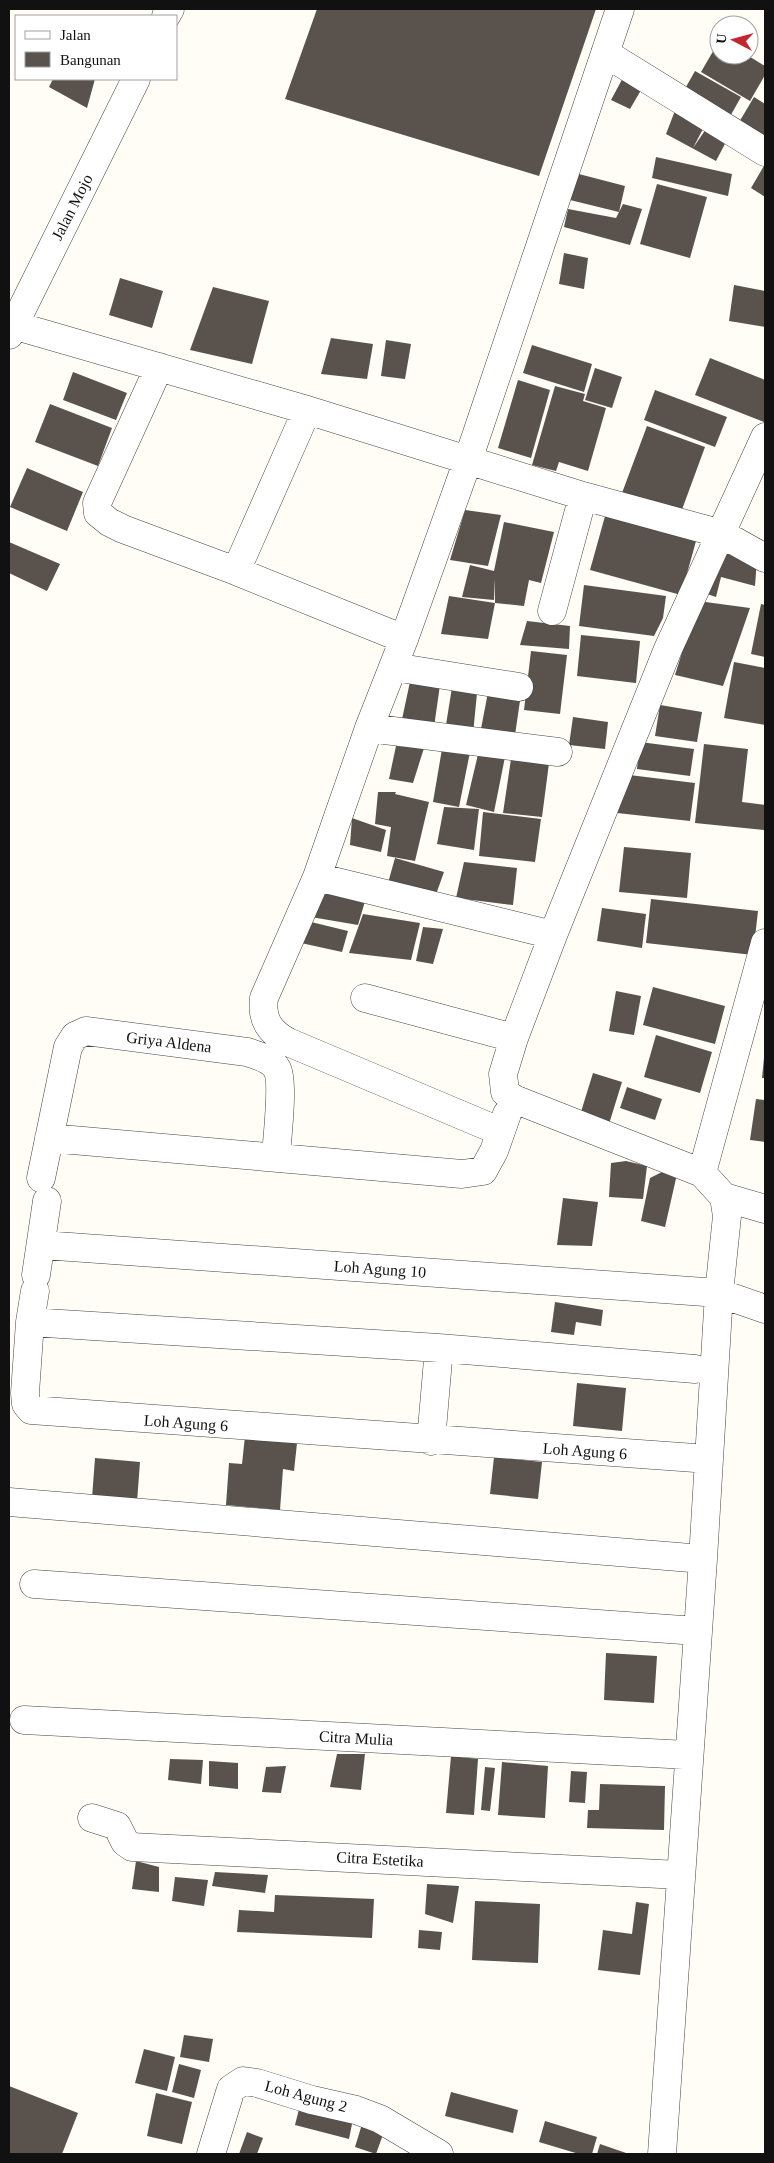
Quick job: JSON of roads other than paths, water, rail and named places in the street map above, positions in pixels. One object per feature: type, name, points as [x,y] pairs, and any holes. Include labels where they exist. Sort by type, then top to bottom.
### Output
[{"type":"street","points":[[499,1131],[288,1042],[276,1035],[266,1023],[262,1009],[264,998],[317,877],[369,728],[394,667],[468,460],[620,9]]},
{"type":"street","points":[[605,53],[765,152]]},
{"type":"street","name":"Jalan Mojo","points":[[11,330],[136,80]]},
{"type":"street","points":[[11,330],[159,366],[583,496],[722,534],[765,558]]},
{"type":"street","points":[[159,366],[97,503],[98,513],[109,522],[123,529],[236,571],[404,639]]},
{"type":"street","points":[[236,571],[307,410]]},
{"type":"street","points":[[765,437],[668,649],[553,935],[514,1038],[503,1074],[505,1092],[514,1099],[702,1173],[724,1197],[765,1209]]},
{"type":"street","points":[[552,611],[583,496]]},
{"type":"street","points":[[394,667],[518,687]]},
{"type":"street","points":[[369,728],[558,752]]},
{"type":"street","points":[[317,877],[553,935]]},
{"type":"street","points":[[702,1173],[765,943]]},
{"type":"street","points":[[365,998],[514,1038]]},
{"type":"street","name":"Griya Aldena","points":[[42,1245],[44,1189],[49,1138],[68,1046],[75,1036],[86,1031],[247,1052],[266,1058],[278,1070],[280,1088],[276,1156]]},
{"type":"street","points":[[49,1138],[276,1156],[462,1174],[483,1171],[494,1151],[499,1131],[514,1099]]},
{"type":"street","points":[[662,2154],[703,1559],[719,1293],[727,1216],[724,1197]]},
{"type":"street","name":"Loh Agung 6","points":[[42,1245],[30,1322],[25,1393],[26,1404],[30,1410],[709,1460]]},
{"type":"street","name":"Loh Agung 10","points":[[42,1245],[719,1293],[765,1309]]},
{"type":"street","points":[[30,1322],[439,1348],[695,1369]]},
{"type":"street","points":[[431,1441],[439,1348]]},
{"type":"street","points":[[9,1502],[703,1559]]},
{"type":"street","points":[[34,1584],[697,1631]]},
{"type":"street","name":"Citra Mulia","points":[[24,1720],[688,1755]]},
{"type":"street","name":"Citra Estetika","points":[[92,1818],[117,1826],[125,1842],[132,1847],[680,1875]]},
{"type":"street","name":"Loh Agung 2","points":[[211,2154],[231,2089],[243,2080],[372,2116],[440,2154]]}]
